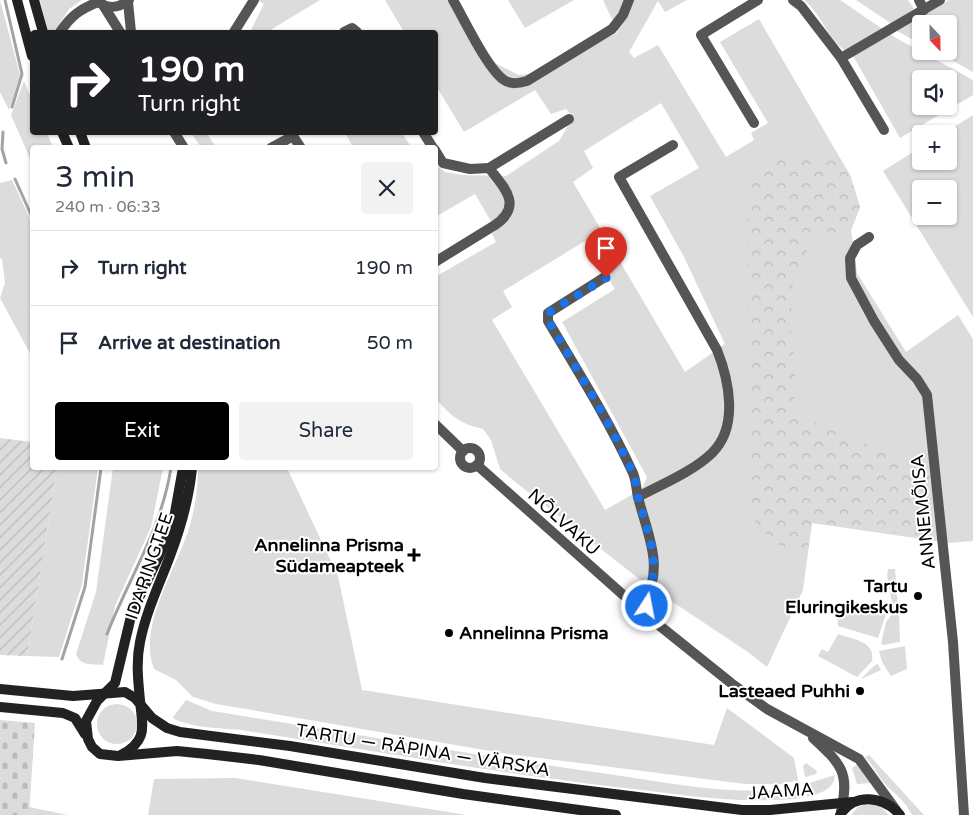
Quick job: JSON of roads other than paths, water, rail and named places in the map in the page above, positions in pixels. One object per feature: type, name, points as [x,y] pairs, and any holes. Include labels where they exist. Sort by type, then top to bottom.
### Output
[{"type":"main road","points":[[16,0],[30,49]]},
{"type":"main road","points":[[34,0],[42,30]]},
{"type":"main road","name":"IDARINGTEE","points":[[107,693],[120,669],[124,637],[132,612],[162,550],[174,518],[183,470]]},
{"type":"main road","name":"IDARINGTEE","points":[[140,705],[137,672],[140,644],[156,587],[182,524],[188,500],[192,470]]},
{"type":"main road","points":[[0,689],[53,695],[91,696],[125,692],[135,698],[140,705],[143,726],[142,735],[131,750],[118,756],[100,754],[92,747],[75,718],[63,713],[0,707]]},
{"type":"main road","points":[[88,739],[86,721],[97,701],[107,693]]},
{"type":"main road","name":"TARTU — RÄPINA — VÄRSKA","points":[[140,705],[152,718],[167,728],[194,734],[290,746],[485,778],[711,807]]},
{"type":"main road","name":"TARTU — RÄPINA — VÄRSKA","points":[[118,756],[160,752],[207,754],[260,760],[464,794],[616,815]]},
{"type":"main road","name":"JAAMA","points":[[711,807],[770,810],[875,799],[898,812]]},
{"type":"main road","points":[[840,815],[848,802]]},
{"type":"street","points":[[235,30],[254,0]]},
{"type":"street","points":[[453,0],[495,72],[506,81],[515,84],[527,81],[612,29],[623,15],[629,0]]},
{"type":"street","points":[[754,123],[701,35],[758,0]]},
{"type":"street","points":[[793,0],[801,6],[840,58],[884,130]]},
{"type":"street","points":[[919,0],[924,10]]},
{"type":"street","points":[[840,58],[940,0]]},
{"type":"street","points":[[61,30],[70,17],[82,8],[99,2],[116,7],[128,1],[131,30]]},
{"type":"street","points":[[99,2],[119,30]]},
{"type":"street","points":[[438,155],[443,163],[470,169],[489,168],[569,119]]},
{"type":"street","points":[[276,145],[293,136],[299,145]]},
{"type":"street","points":[[638,497],[712,453],[722,438],[729,408],[726,372],[717,350],[618,177],[672,145]]},
{"type":"street","points":[[438,260],[504,219],[508,213],[509,195],[489,168]]},
{"type":"street","name":"ANNEMÕISA","points":[[869,237],[857,245],[850,258],[851,278],[874,321],[903,366],[917,379],[927,395],[953,642],[964,815]]},
{"type":"street","points":[[606,278],[548,313],[548,320],[595,400],[634,473],[638,497],[652,538],[654,566],[651,589],[644,599]]},
{"type":"street","name":"NÕLVAKU","points":[[438,427],[463,451],[461,460],[464,465],[469,467],[477,465],[630,601],[628,607],[631,615],[640,617],[644,614],[767,709],[859,759],[898,812]]},
{"type":"street","points":[[630,601],[637,597],[644,599]]},
{"type":"street","points":[[644,599],[647,606],[644,614]]},
{"type":"street","name":"NÕLVAKU","points":[[807,732],[837,760],[843,769],[848,802]]},
{"type":"waterway","points":[[5,0],[22,74],[12,107]]},
{"type":"waterway","points":[[3,132],[2,149],[6,163]]},
{"type":"waterway","points":[[15,179],[30,213]]},
{"type":"waterway","points":[[62,659],[85,587],[101,470]]},
{"type":"waterway","points":[[107,634],[144,553],[160,512],[171,470]]},
{"type":"place","name":"Annelinna Prisma Südameapteek","points":[[414,555]]},
{"type":"place","name":"Tartu Eluringikeskus","points":[[918,596]]},
{"type":"place","name":"Annelinna Prisma","points":[[449,633]]},
{"type":"place","name":"Lasteaed Puhhi","points":[[860,691]]}]
